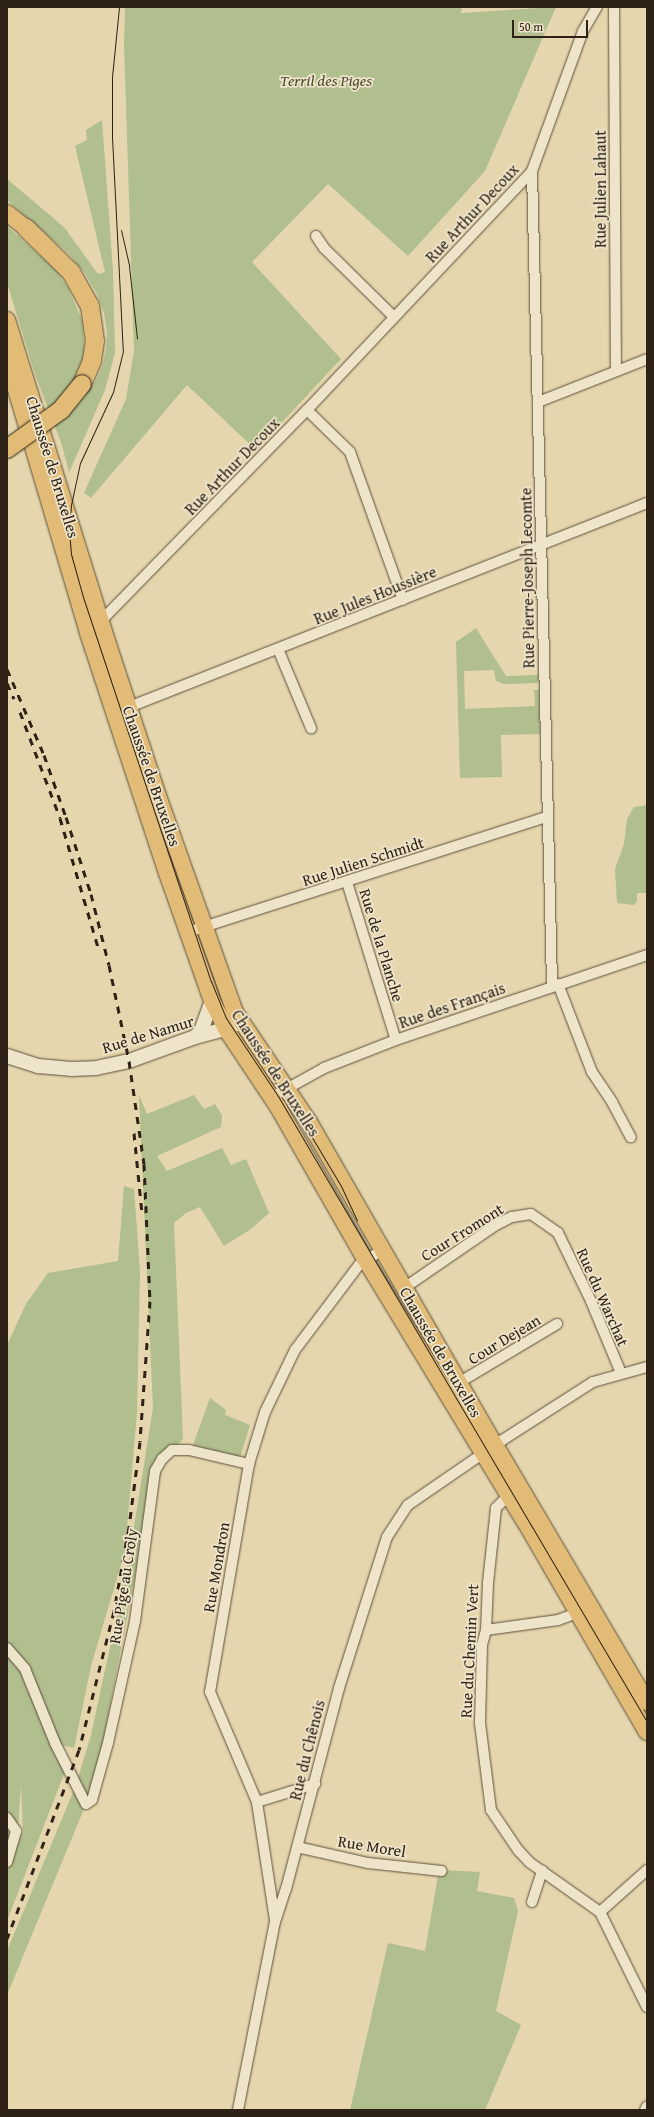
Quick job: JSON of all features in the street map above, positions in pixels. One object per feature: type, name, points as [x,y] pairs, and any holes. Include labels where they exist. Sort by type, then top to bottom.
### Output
[{"type":"highway","points":[[7,449],[61,410],[82,384],[92,361],[95,342],[90,306],[71,272],[26,228]]},
{"type":"main road","points":[[7,213],[26,228]]},
{"type":"main road","name":"Chaussée de Bruxelles","points":[[7,320],[101,622],[121,709],[188,932],[212,1001],[226,1029],[272,1097],[329,1193],[365,1259],[445,1391],[490,1449]]},
{"type":"main road","name":"Chaussée de Bruxelles","points":[[7,359],[88,633],[121,709],[241,1021],[289,1088],[459,1383],[490,1449],[514,1491],[577,1613],[647,1732]]},
{"type":"main road","name":"Chaussée de Bruxelles","points":[[195,1037],[201,1031],[212,1001]]},
{"type":"main road","name":"Rue de Namur","points":[[9,1059],[38,1066],[71,1069],[96,1068],[134,1059],[195,1037],[226,1029],[241,1021]]},
{"type":"main road","name":"Chaussée de Bruxelles","points":[[514,1491],[647,1702]]},
{"type":"street","name":"Rue Arthur Decoux","points":[[88,633],[101,622],[307,410],[532,171],[582,31],[597,7]]},
{"type":"street","name":"Rue Julien Lahaut","points":[[614,7],[616,370]]},
{"type":"street","name":"Rue Pierre-Joseph Lecomte","points":[[532,171],[543,542],[547,817],[555,985],[592,1072],[612,1102],[631,1137]]},
{"type":"street","points":[[316,236],[324,248],[394,317]]},
{"type":"street","points":[[538,402],[647,359]]},
{"type":"street","points":[[307,410],[350,452],[403,600]]},
{"type":"street","name":"Rue Jules Houssière","points":[[121,709],[278,650],[543,542],[647,503]]},
{"type":"street","points":[[278,650],[311,728]]},
{"type":"street","name":"Rue Julien Schmidt","points":[[188,932],[547,817]]},
{"type":"street","name":"Rue de la Planche","points":[[347,882],[396,1040]]},
{"type":"street","name":"Rue des Français","points":[[272,1097],[324,1068],[396,1040],[647,955]]},
{"type":"street","name":"Cour Fromont","points":[[404,1288],[496,1225],[512,1217],[530,1214],[558,1233]]},
{"type":"street","name":"Rue du Warchat","points":[[558,1233],[591,1301],[621,1372]]},
{"type":"street","name":"Rue Mondron","points":[[275,1922],[257,1802],[210,1692],[249,1464],[265,1412],[295,1350],[365,1259],[382,1250]]},
{"type":"street","name":"Cour Dejean","points":[[445,1391],[558,1324]]},
{"type":"street","name":"Rue du Warchat","points":[[490,1449],[593,1382],[621,1372],[647,1367]]},
{"type":"street","name":"Rue du Chênois","points":[[238,2110],[275,1922],[298,1847],[339,1688],[387,1537],[408,1505],[490,1449]]},
{"type":"street","name":"Rue Pige au Croly","points":[[7,1648],[18,1659],[31,1681],[62,1758],[86,1804],[92,1800],[108,1743],[135,1621],[155,1471],[162,1459],[172,1450],[189,1450],[249,1464]]},
{"type":"street","name":"Rue du Chemin Vert","points":[[514,1491],[496,1508],[488,1583],[486,1630],[482,1645],[480,1723],[491,1810],[518,1850],[542,1871],[600,1912],[647,2007]]},
{"type":"street","points":[[486,1630],[558,1620],[577,1613]]},
{"type":"street","points":[[257,1802],[315,1784]]},
{"type":"street","points":[[7,1818],[16,1831],[7,1862]]},
{"type":"street","name":"Rue Morel","points":[[298,1847],[368,1863],[442,1871]]},
{"type":"street","points":[[600,1912],[647,1870]]},
{"type":"street","points":[[532,1902],[542,1871]]},
{"type":"street","points":[[645,2110],[647,2106]]},
{"type":"green space","name":"Terril des Piges","points":[[125,7],[462,7],[461,13],[556,7],[485,171],[408,256],[328,184],[252,262],[341,359],[256,450],[187,385],[91,498],[84,493],[126,399],[134,351],[124,44]]},
{"type":"green space","points":[[102,120],[113,271],[115,353],[105,390],[69,473],[62,445],[36,377],[7,283],[7,226],[58,272],[68,288],[82,320],[84,342],[84,356],[75,378],[92,389],[102,367],[106,349],[107,332],[104,313],[97,294],[84,272],[69,254],[7,200],[7,179],[64,227],[98,274],[105,272],[75,146],[87,140],[86,130]]},
{"type":"green space","points":[[476,628],[506,676],[538,675],[538,683],[504,684],[496,681],[494,670],[464,671],[465,709],[535,706],[534,690],[539,690],[540,734],[501,735],[502,777],[460,778],[456,642]]},
{"type":"green space","points":[[647,805],[647,893],[637,893],[637,901],[634,905],[617,903],[615,869],[624,844],[627,819],[634,807]]},
{"type":"green space","points":[[139,1095],[147,1114],[194,1095],[204,1109],[215,1104],[222,1115],[221,1127],[157,1156],[167,1171],[222,1148],[231,1165],[246,1159],[269,1213],[251,1229],[224,1246],[200,1207],[186,1213],[174,1223],[183,1439],[155,1471],[92,1800],[86,1804],[7,1995],[7,1951],[76,1785],[91,1735],[128,1564],[153,1408]]},
{"type":"green space","points":[[124,1186],[134,1189],[140,1271],[137,1413],[125,1551],[91,1666],[74,1748],[61,1745],[46,1715],[51,1743],[69,1761],[7,1921],[7,1869],[23,1832],[21,1785],[18,1831],[7,1859],[7,1345],[26,1304],[48,1273],[118,1261]]},
{"type":"green space","points":[[210,1398],[226,1410],[225,1415],[250,1425],[240,1458],[193,1445]]},
{"type":"green space","points":[[439,1870],[480,1872],[477,1891],[514,1898],[518,1911],[496,2011],[521,2025],[485,2110],[350,2110],[388,1943],[425,1951]]},
{"type":"tram line","points":[[119,7],[112,77],[112,137],[123,351],[113,392],[80,463],[71,505],[69,531],[71,554],[83,597],[211,981],[226,1018],[278,1096],[647,1722]]},
{"type":"tram line","points":[[121,230],[129,266],[137,339]]},
{"type":"tram line","points":[[271,1076],[304,1124],[341,1186],[357,1221]]},
{"type":"railway","points":[[7,669],[44,755],[66,817],[91,894],[109,965],[129,1061],[144,1164],[150,1301],[140,1442],[129,1527],[114,1611],[79,1750],[7,1939]]},
{"type":"railway","points":[[7,683],[14,699]]},
{"type":"railway","points":[[20,712],[60,818],[98,947]]},
{"type":"railway","points":[[134,1133],[142,1213]]}]
